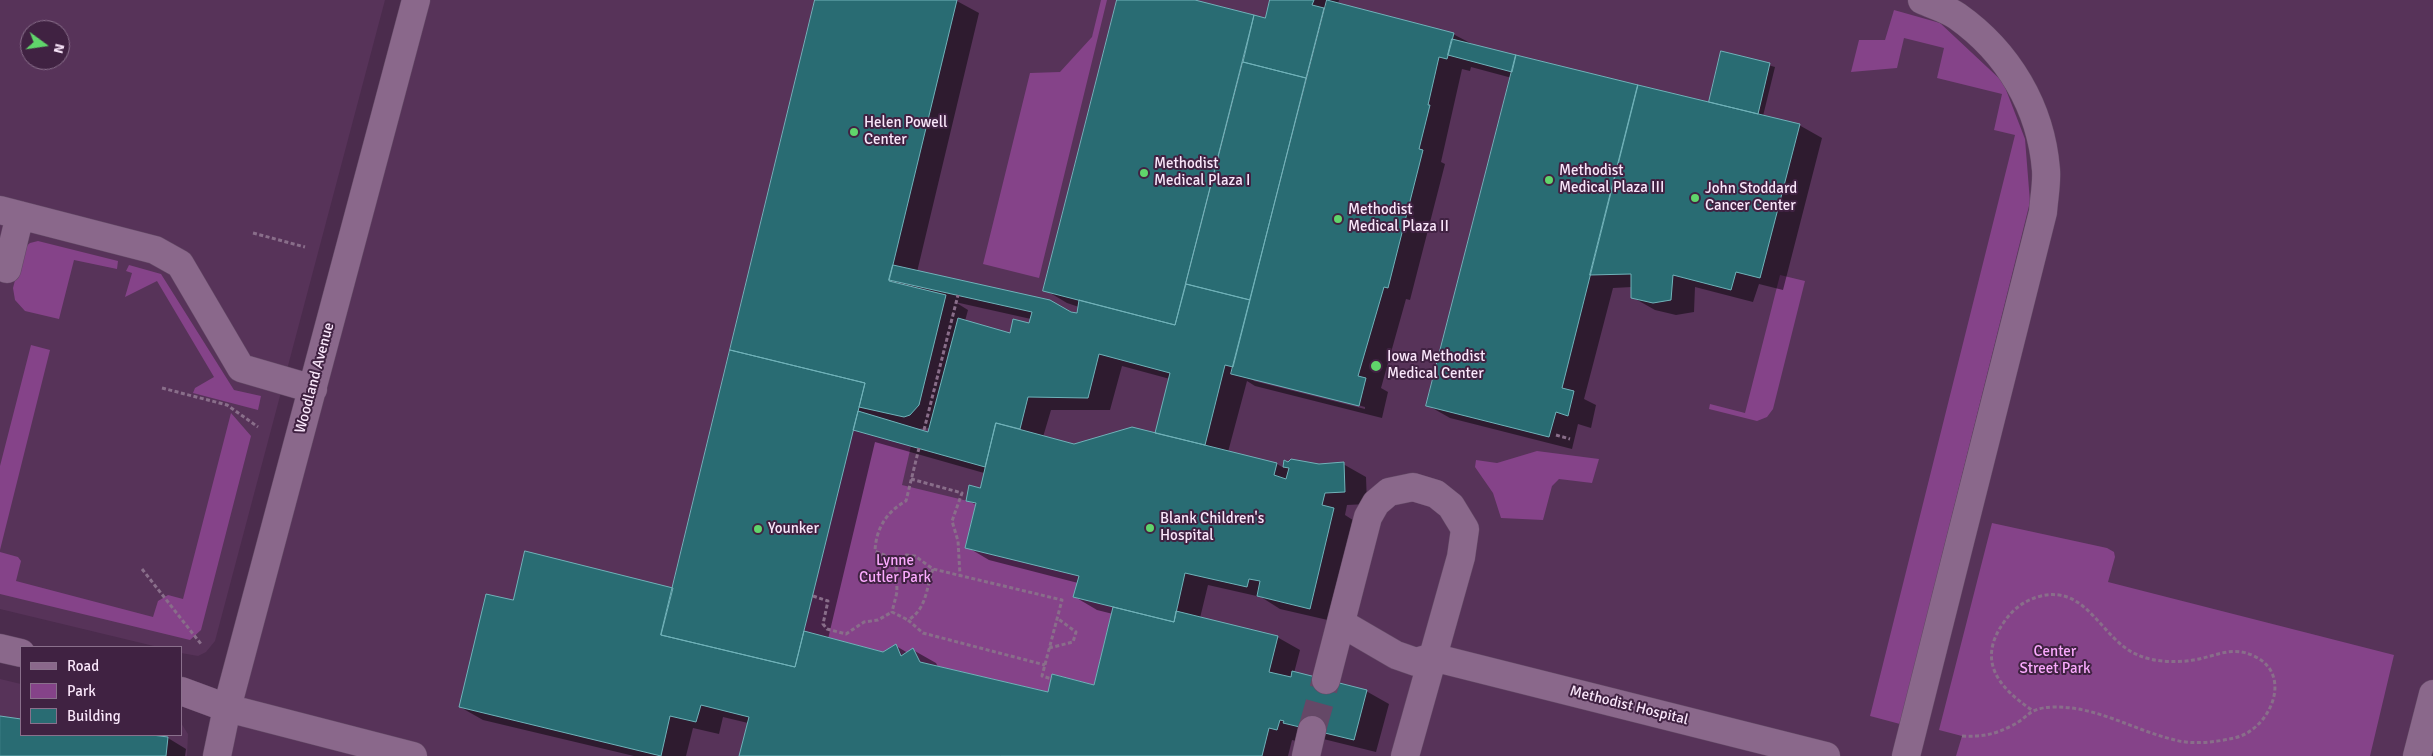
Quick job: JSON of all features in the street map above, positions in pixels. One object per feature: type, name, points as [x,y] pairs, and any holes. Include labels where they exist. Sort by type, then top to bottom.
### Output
[{"type":"street","name":"Woodland Avenue","points":[[217,756],[227,708],[416,0]]},
{"type":"street","points":[[1906,756],[2043,212],[2046,170],[2039,130],[2024,91],[2002,56],[1956,15],[1922,0]]},
{"type":"street","points":[[7,269],[10,213],[78,221],[155,250],[180,264],[210,293],[242,368],[313,389]]},
{"type":"street","points":[[1326,680],[1368,517],[1376,503],[1389,492],[1413,487],[1436,494],[1451,506],[1464,529],[1461,557],[1405,756]]},
{"type":"street","name":"Methodist Hospital","points":[[1341,623],[1396,655],[1416,662],[1432,657],[1826,756]]},
{"type":"street","points":[[0,648],[20,654]]},
{"type":"street","points":[[182,691],[227,708],[413,756]]},
{"type":"street","points":[[2417,756],[2433,694]]},
{"type":"path","points":[[253,233],[305,247]]},
{"type":"path","points":[[924,430],[958,295]]},
{"type":"path","points":[[162,388],[227,405],[258,427]]},
{"type":"path","points":[[1556,435],[1570,439]]},
{"type":"path","points":[[919,448],[906,502],[893,508],[886,516],[875,541],[875,551],[896,560],[906,555],[915,556],[933,569],[1062,600],[1042,676],[1052,679]]},
{"type":"path","points":[[911,479],[962,493],[952,521],[958,541],[960,575]]},
{"type":"path","points":[[812,596],[828,601],[823,624],[827,630],[846,634],[864,622],[878,620],[892,612],[897,592],[896,560]]},
{"type":"path","points":[[142,569],[201,644]]},
{"type":"path","points":[[908,620],[916,616],[922,606],[933,569]]},
{"type":"path","points":[[1962,736],[1984,737],[2013,726],[2032,710],[2054,707],[2096,711],[2177,741],[2216,742],[2243,736],[2262,723],[2270,707],[2276,684],[2271,670],[2255,656],[2234,651],[2212,654],[2193,660],[2153,659],[2137,655],[2121,644],[2080,603],[2066,596],[2050,594],[2029,599],[2012,612],[1999,629],[1992,653],[1994,674],[2005,690],[2032,710]]},
{"type":"path","points":[[892,612],[908,620],[913,627],[923,633],[1045,665]]},
{"type":"path","points":[[1049,648],[1073,642],[1076,632],[1057,618]]},
{"type":"shaded area","points":[[0,0],[385,0],[215,641],[206,652],[198,656],[182,653],[182,646],[154,646],[0,609]]},
{"type":"shaded area","name":"Iowa Methodist Medical Center","points":[[417,0],[2433,0],[2433,696],[2417,756],[217,756]]},
{"type":"shaded area","points":[[0,679],[20,684],[20,736],[182,736],[182,725],[188,734],[187,756],[0,756]]},
{"type":"green space","points":[[1101,0],[1107,0],[1039,278],[983,264],[1030,73],[1060,72],[1092,37]]},
{"type":"green space","points":[[1894,10],[1940,23],[2003,82],[2025,139],[2030,202],[1900,724],[1870,716],[2015,135],[1994,130],[2002,94],[1937,78],[1944,48],[1904,38],[1897,68],[1851,72],[1859,40],[1885,40]]},
{"type":"green space","points":[[38,241],[118,261],[117,269],[74,260],[59,319],[25,311],[15,300],[13,288],[23,249],[30,243]]},
{"type":"green space","points":[[129,265],[161,274],[234,390],[261,396],[258,410],[193,393],[195,388],[214,377],[157,281],[125,297],[132,273],[126,271]]},
{"type":"green space","points":[[1780,275],[1805,281],[1773,409],[1767,417],[1757,421],[1709,409],[1710,404],[1745,413]]},
{"type":"green space","points":[[31,345],[50,350],[0,550],[0,466]]},
{"type":"green space","points":[[231,413],[251,436],[201,630],[190,640],[0,594],[0,552],[18,557],[21,561],[16,581],[153,617],[158,601],[168,595],[183,599]]},
{"type":"green space","name":"Lynne Cutler Park","points":[[853,430],[911,446],[902,485],[976,503],[966,547],[1079,576],[1074,597],[1113,607],[1094,685],[1053,674],[1048,692],[920,662],[913,649],[901,656],[896,645],[883,652],[804,631]]},
{"type":"green space","points":[[1537,451],[1599,459],[1592,483],[1559,479],[1552,486],[1543,520],[1501,518],[1493,493],[1475,467],[1476,460],[1497,463]]},
{"type":"green space","name":"Center Street Park","points":[[1992,523],[2107,548],[2114,552],[2115,557],[2108,582],[2394,655],[2370,756],[1956,756],[1962,736],[1939,730]]},
{"type":"building","name":"Helen Powell Center","points":[[815,0],[957,0],[889,281],[946,295],[919,405],[910,415],[904,417],[859,407],[865,383],[730,350]]},
{"type":"building","name":"Methodist Medical Plaza I","points":[[1117,0],[1195,0],[1254,15],[1175,325],[1043,291]]},
{"type":"building","points":[[1270,0],[1314,0],[1312,5],[1324,8],[1306,78],[1243,62],[1254,15],[1265,18]]},
{"type":"building","name":"Methodist Medical Plaza II","points":[[1327,0],[1454,33],[1447,59],[1439,57],[1419,149],[1423,150],[1388,288],[1384,287],[1358,376],[1366,378],[1359,406],[1231,374]]},
{"type":"building","points":[[1452,39],[1516,55],[1512,72],[1448,55]]},
{"type":"building","points":[[1721,51],[1770,63],[1758,114],[1709,102]]},
{"type":"building","name":"Methodist Medical Plaza III","points":[[1516,55],[1638,85],[1562,388],[1574,391],[1568,416],[1556,412],[1549,437],[1426,406]]},
{"type":"building","points":[[1243,62],[1306,78],[1250,300],[1186,284]]},
{"type":"building","name":"John Stoddard Cancer Center","points":[[1638,85],[1800,124],[1760,278],[1736,272],[1731,290],[1673,275],[1671,300],[1653,303],[1631,298],[1631,274],[1590,275]]},
{"type":"building","points":[[893,265],[1050,300],[1071,312],[1077,313],[1079,300],[1175,325],[1186,284],[1250,300],[1233,367],[1225,365],[1205,445],[1155,433],[1170,373],[1099,354],[1088,398],[1028,397],[1020,429],[996,423],[985,467],[853,430],[858,411],[928,432],[958,318],[1010,333],[1013,319],[1029,323],[1032,312],[889,280]]},
{"type":"building","name":"Younker","points":[[730,350],[865,383],[795,667],[661,635]]},
{"type":"building","name":"Blank Children's Hospital","points":[[996,423],[1074,444],[1132,427],[1277,463],[1274,475],[1286,479],[1289,468],[1283,467],[1284,460],[1288,462],[1291,459],[1319,464],[1344,462],[1345,492],[1325,493],[1322,505],[1334,508],[1310,609],[1257,596],[1260,581],[1249,579],[1247,587],[1185,573],[1174,622],[1073,597],[1079,576],[965,548],[976,503],[966,501],[969,485],[980,488]]},
{"type":"building","points":[[525,551],[673,588],[661,635],[795,667],[804,631],[883,652],[896,644],[901,656],[913,648],[920,662],[1048,692],[1052,674],[1094,685],[1113,607],[1174,622],[1176,611],[1278,636],[1269,672],[1291,677],[1292,671],[1367,690],[1354,740],[1283,723],[1284,721],[1280,720],[1277,730],[1269,728],[1262,756],[739,756],[749,717],[701,705],[696,722],[670,716],[661,756],[459,707],[486,594],[513,600]]},
{"type":"building","points":[[0,716],[20,719],[20,736],[168,737],[166,756],[0,756]]},
{"type":"tunnel","points":[[1312,730],[1326,680]]},
{"type":"place","name":"Helen Powell Center","points":[[854,132]]},
{"type":"place","name":"Methodist Medical Plaza I","points":[[1144,173]]},
{"type":"place","name":"Methodist Medical Plaza III","points":[[1549,180]]},
{"type":"place","name":"John Stoddard Cancer Center","points":[[1695,198]]},
{"type":"place","name":"Methodist Medical Plaza II","points":[[1338,219]]},
{"type":"place","name":"Iowa Methodist Medical Center","points":[[1376,366]]},
{"type":"place","name":"Blank Children's Hospital","points":[[1150,528]]},
{"type":"place","name":"Younker","points":[[758,529]]}]
